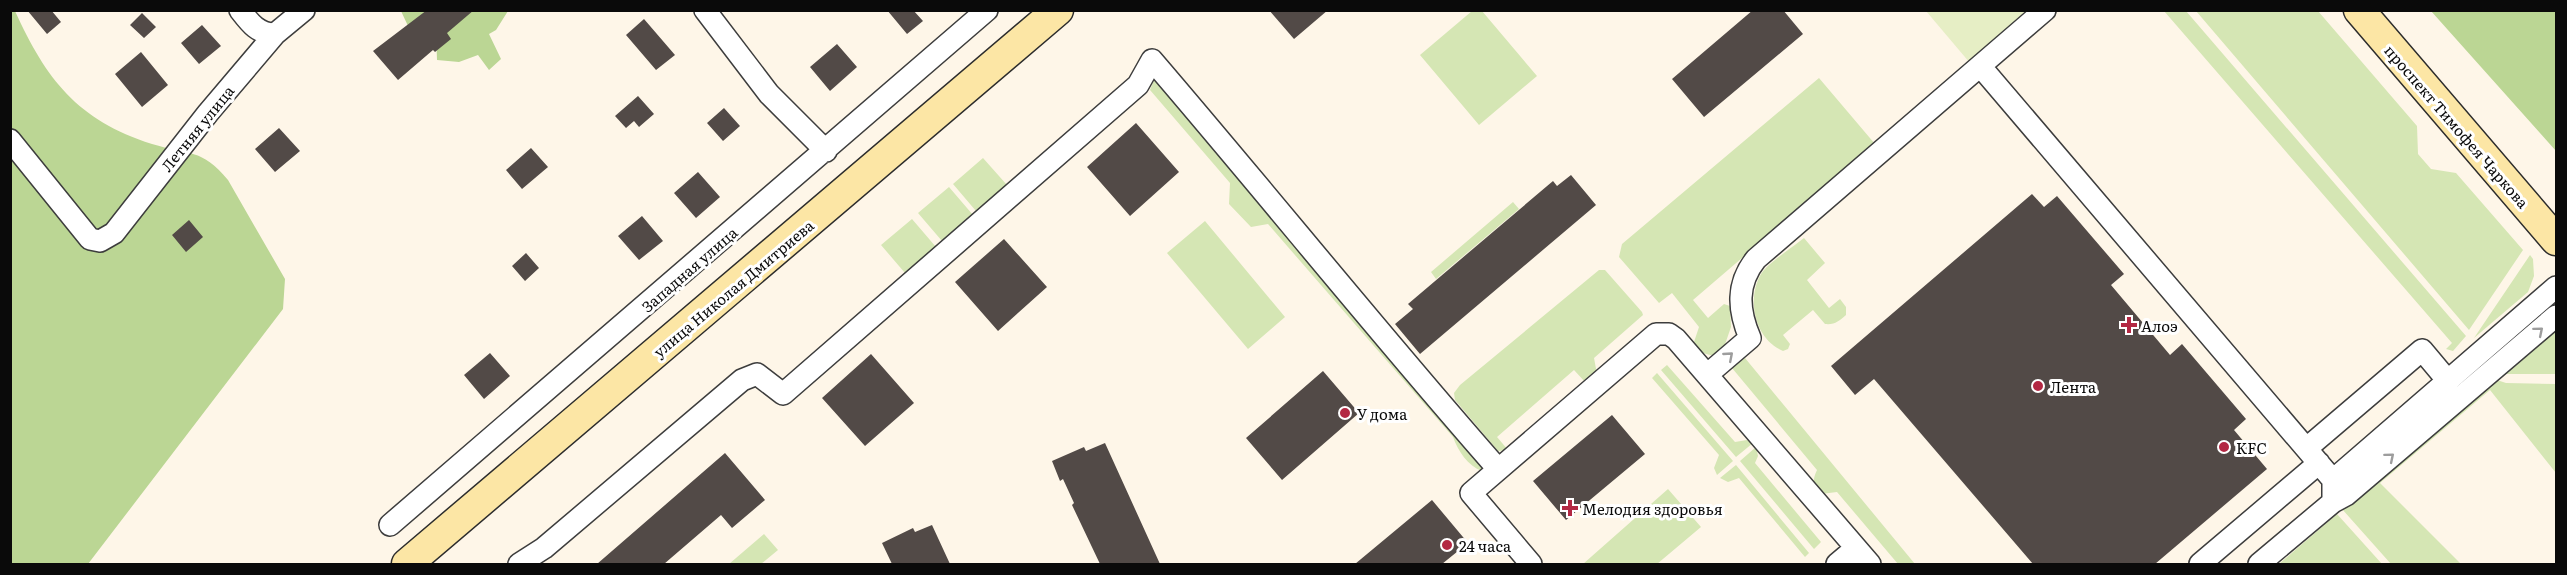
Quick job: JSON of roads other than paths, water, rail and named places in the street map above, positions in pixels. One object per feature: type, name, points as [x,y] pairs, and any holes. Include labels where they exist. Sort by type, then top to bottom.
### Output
[{"type":"main road","name":"улица Николая Дмитриева","points":[[416,562],[1058,10]]},
{"type":"main road","name":"проспект Тимофея Чаркова","points":[[2359,10],[2556,240]]},
{"type":"street","points":[[240,10],[251,24],[264,34],[275,34]]},
{"type":"street","name":"Летняя улица","points":[[10,140],[90,239],[100,241],[114,233],[208,113],[275,34],[304,10]]},
{"type":"street","points":[[705,10],[769,94],[826,151]]},
{"type":"street","name":"Западная улица","points":[[390,525],[987,10]]},
{"type":"street","points":[[1708,374],[1750,338],[1743,323],[1740,306],[1741,286],[1746,271],[1756,259],[2045,10]]},
{"type":"street","points":[[519,564],[544,548],[742,380],[757,374],[783,394],[1138,85],[1152,60],[1498,469]]},
{"type":"street","points":[[1981,67],[2313,456],[2337,492]]},
{"type":"street","points":[[2259,564],[2337,492],[2448,381],[2556,287]]},
{"type":"street","points":[[2337,492],[2556,316]]},
{"type":"street","points":[[1531,564],[1471,493],[1656,334],[1669,334],[1676,339],[1870,564]]},
{"type":"street","points":[[2200,564],[2422,350],[2448,381]]},
{"type":"street","points":[[1836,564],[1856,548]]},
{"type":"place","name":"Алоэ","points":[[2129,325]]},
{"type":"place","name":"Лента","points":[[2038,386]]},
{"type":"place","name":"У дома","points":[[1345,413]]},
{"type":"place","name":"KFC","points":[[2224,447]]},
{"type":"place","name":"Мелодия здоровья","points":[[1570,508]]},
{"type":"place","name":"24 часа","points":[[1447,545]]}]
